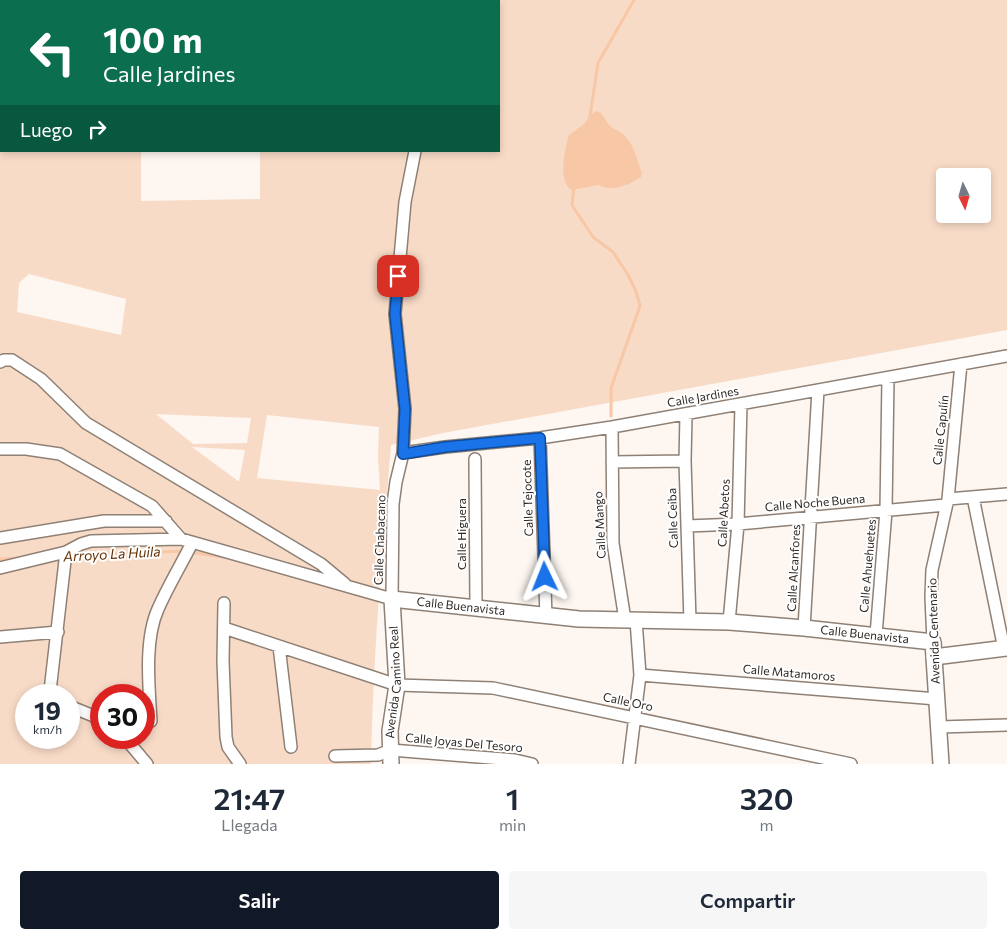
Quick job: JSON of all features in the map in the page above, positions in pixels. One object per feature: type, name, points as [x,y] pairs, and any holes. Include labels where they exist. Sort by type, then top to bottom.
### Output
[{"type":"street","name":"Calle Chabacano","points":[[392,599],[393,504],[403,454],[405,409],[395,314],[405,202],[415,152]]},
{"type":"street","name":"Calle Jardines","points":[[403,454],[445,447],[540,438],[612,427],[1007,356]]},
{"type":"street","points":[[0,362],[12,360],[41,379],[86,423],[321,564],[350,587]]},
{"type":"street","name":"Calle Capulín","points":[[947,502],[961,364]]},
{"type":"street","name":"Calle Ahuehuetes","points":[[876,635],[886,511],[888,378]]},
{"type":"street","name":"Calle Alcanfores","points":[[804,628],[818,390]]},
{"type":"street","name":"Calle Abetos","points":[[729,622],[738,524],[741,404]]},
{"type":"street","name":"Calle Ceiba","points":[[686,414],[685,461],[690,621]]},
{"type":"street","name":"Calle Mango","points":[[612,427],[613,543],[631,620],[640,675],[629,764]]},
{"type":"street","name":"Calle Tejocote","points":[[540,438],[546,617]]},
{"type":"street","points":[[0,449],[26,449],[60,454],[152,506],[187,541],[154,622],[149,660],[150,684]]},
{"type":"street","name":"Calle Higuera","points":[[475,459],[476,608]]},
{"type":"street","points":[[612,462],[685,461]]},
{"type":"street","name":"Calle Noche Buena","points":[[687,526],[738,524],[886,511],[973,497],[1007,494]]},
{"type":"street","points":[[973,497],[1005,649]]},
{"type":"street","name":"Avenida Centenario","points":[[941,764],[931,597],[932,570],[947,502]]},
{"type":"street","points":[[0,538],[104,522],[166,521]]},
{"type":"street","name":"Calle Buenavista","points":[[0,568],[66,552],[91,541],[187,541],[392,599],[579,620],[729,622],[804,628],[876,635],[933,650],[1005,649]]},
{"type":"street","points":[[51,684],[66,552]]},
{"type":"street","name":"Avenida Camino Real","points":[[391,757],[390,731],[397,685],[392,599]]},
{"type":"street","points":[[224,603],[223,661],[226,737],[228,747],[240,764]]},
{"type":"street","name":"Calle Oro","points":[[224,628],[397,685],[493,688],[851,764]]},
{"type":"street","points":[[0,637],[58,632]]},
{"type":"street","points":[[279,646],[291,747]]},
{"type":"street","name":"Calle Matamoros","points":[[640,675],[936,699]]},
{"type":"street","points":[[940,728],[1007,724]]},
{"type":"street","points":[[134,749],[147,764]]},
{"type":"street","name":"Calle Joyas Del Tesoro","points":[[335,756],[378,755],[391,757],[515,760],[532,764]]},
{"type":"shaded area","points":[[500,0],[1007,0],[1007,330],[443,433],[391,445],[381,564],[371,764],[0,764],[0,152],[141,152],[141,201],[260,199],[260,152],[500,152]],"holes":[[[29,274],[126,299],[121,335],[17,312],[19,283]],[[156,414],[251,418],[247,443],[193,444]],[[267,415],[379,427],[380,490],[257,478]],[[192,447],[245,450],[239,481],[238,481]]]},
{"type":"shaded area","points":[[597,111],[602,114],[610,126],[622,133],[629,141],[642,173],[641,177],[629,184],[616,188],[598,185],[572,190],[567,186],[563,173],[564,156],[569,135],[584,124],[591,114]]},
{"type":"waterway","points":[[590,116],[598,63],[634,0]]},
{"type":"waterway","points":[[574,187],[572,205],[593,237],[613,252],[628,275],[636,291],[640,306],[611,388],[611,416]]},
{"type":"waterway","name":"Arroyo La Huila","points":[[68,556],[184,551]]},
{"type":"waterway","name":"Arroyo La Huila","points":[[190,552],[224,557]]},
{"type":"waterway","name":"Arroyo La Huila","points":[[0,559],[22,558]]},
{"type":"route","points":[[398,276],[395,314],[405,409],[403,454],[445,447],[540,438],[545,577]]}]
